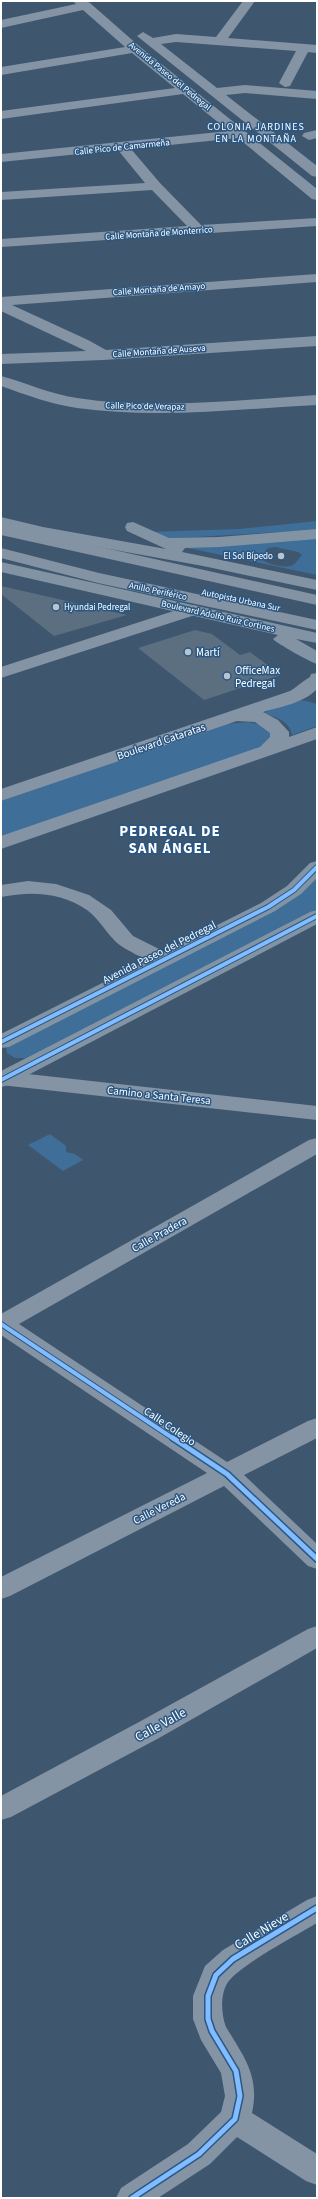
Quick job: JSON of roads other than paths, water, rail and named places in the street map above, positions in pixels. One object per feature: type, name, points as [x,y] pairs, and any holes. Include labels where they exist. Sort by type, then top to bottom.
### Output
[{"type":"highway","points":[[1,531],[66,553]]},
{"type":"highway","points":[[1,531],[317,598]]},
{"type":"highway","name":"Autopista Urbana Sur","points":[[1,539],[317,606]]},
{"type":"highway","name":"Autopista Urbana Sur","points":[[1,548],[317,616]]},
{"type":"highway","points":[[148,551],[317,598]]},
{"type":"highway","points":[[1,552],[40,556]]},
{"type":"highway","name":"Anillo Periférico","points":[[1,552],[98,578],[317,624]]},
{"type":"main road","points":[[1,522],[43,532],[203,561],[317,585]]},
{"type":"main road","points":[[133,527],[203,561]]},
{"type":"main road","points":[[43,532],[118,541],[166,543],[220,542],[317,534]]},
{"type":"main road","name":"Boulevard Adolfo Ruiz Cortines","points":[[1,567],[317,638]]},
{"type":"main road","points":[[224,618],[296,644],[317,660]]},
{"type":"main road","name":"Avenida Paseo del Pedregal","points":[[1,1042],[277,902],[298,887],[317,867]]},
{"type":"main road","points":[[2,1079],[317,916]]},
{"type":"street","points":[[220,41],[249,1]]},
{"type":"street","points":[[1,24],[87,3]]},
{"type":"street","name":"Avenida Paseo del Pedregal","points":[[87,3],[117,25],[132,28],[315,167]]},
{"type":"street","name":"Avenida Paseo del Pedregal","points":[[114,23],[135,49],[310,186],[317,196]]},
{"type":"street","points":[[150,42],[176,38],[317,49]]},
{"type":"street","points":[[284,108],[287,88],[304,48]]},
{"type":"street","points":[[1,71],[135,49]]},
{"type":"street","points":[[165,73],[177,74],[185,72],[186,70]]},
{"type":"street","points":[[176,81],[183,78],[198,78]]},
{"type":"street","points":[[216,92],[245,89],[287,88],[317,95]]},
{"type":"street","points":[[1,115],[187,90]]},
{"type":"street","name":"Calle Pico de Camarmeña","points":[[1,158],[242,134]]},
{"type":"street","points":[[122,147],[155,186],[198,230]]},
{"type":"street","points":[[1,196],[155,186]]},
{"type":"street","name":"Calle Montaña de Monterrico","points":[[1,243],[317,222]]},
{"type":"street","name":"Calle Montaña de Amayo","points":[[1,301],[317,278]]},
{"type":"street","points":[[1,306],[83,343],[103,355]]},
{"type":"street","name":"Calle Montaña de Auseva","points":[[1,359],[103,355],[317,341]]},
{"type":"street","name":"Calle Pico de Verapaz","points":[[1,381],[44,396],[104,406],[170,408],[317,400]]},
{"type":"street","points":[[1,673],[192,610]]},
{"type":"street","name":"Boulevard Cataratas","points":[[1,795],[296,695],[307,689],[317,680]]},
{"type":"street","points":[[226,719],[241,715],[258,716],[272,723],[280,732],[279,739],[267,750]]},
{"type":"street","points":[[1,843],[317,733]]},
{"type":"street","points":[[1,891],[43,888],[65,892],[86,901],[103,913],[127,941],[164,958]]},
{"type":"street","name":"Camino a Santa Teresa","points":[[2,1079],[317,1113]]},
{"type":"street","name":"Calle Pradera","points":[[1,1324],[317,1145]]},
{"type":"street","name":"Calle Colegio","points":[[1,1324],[227,1474],[317,1559]]},
{"type":"street","name":"Calle Vereda","points":[[1,1589],[317,1427]]},
{"type":"street","name":"Calle Valle","points":[[1,1809],[149,1730],[317,1636]]},
{"type":"street","name":"Calle Nieve","points":[[235,2119],[240,2096],[239,2084],[236,2072],[212,2031],[208,2019],[208,1996],[211,1985],[216,1975],[233,1959],[317,1908]]},
{"type":"street","points":[[132,2198],[199,2154],[235,2119],[317,2171]]},
{"type":"place","name":"El Sol Bípedo","points":[[281,556]]},
{"type":"place","name":"Hyundai Pedregal","points":[[56,607]]},
{"type":"place","name":"Martí","points":[[188,652]]},
{"type":"place","name":"OfficeMax Pedregal","points":[[227,676]]},
{"type":"district","name":"COLONIA JARDINES EN LA MONTAÑA","points":[[256,132]]},
{"type":"district","name":"PEDREGAL DE SAN ÁNGEL","points":[[170,840]]}]
